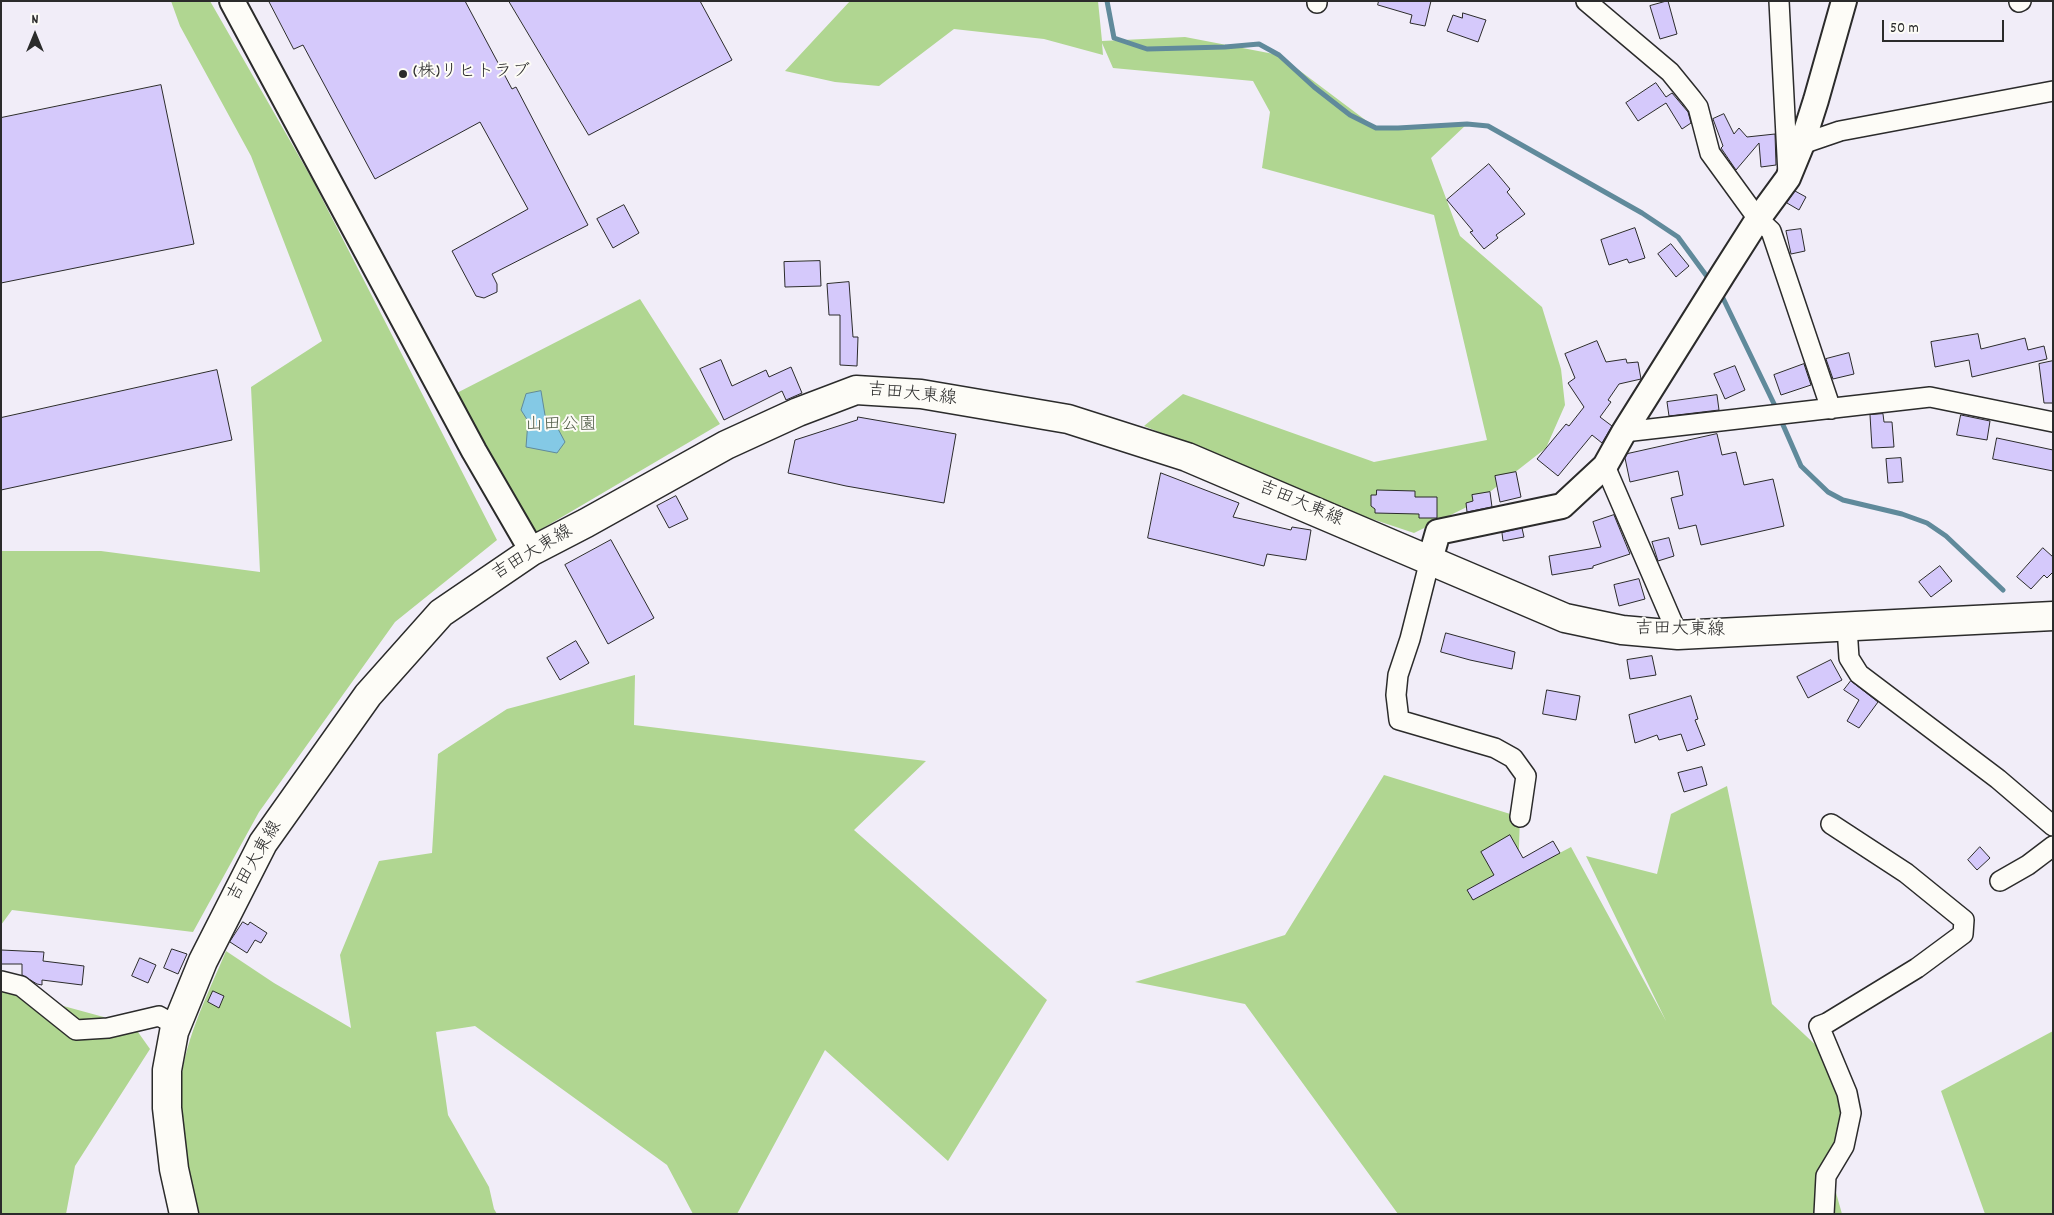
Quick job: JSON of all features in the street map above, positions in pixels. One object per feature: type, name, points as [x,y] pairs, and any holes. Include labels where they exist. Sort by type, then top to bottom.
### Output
[{"type":"main road","name":"吉田大東線","points":[[184,1214],[174,1169],[166,1108],[167,1070],[177,1026],[203,961],[262,844],[368,695],[441,613],[532,551],[726,445],[798,412],[856,390],[921,394],[1068,419],[1187,457],[1565,618],[1622,630],[1678,635],[2053,616]]},
{"type":"street","points":[[232,1],[470,442],[532,551]]},
{"type":"street","points":[[1586,1],[1670,72],[1698,107],[1710,153],[1758,219],[1771,231],[1831,408]]},
{"type":"street","points":[[1779,1],[1788,178]]},
{"type":"street","points":[[1520,816],[1526,776],[1513,758],[1495,748],[1399,720],[1396,695],[1398,675],[1410,639],[1438,532],[1562,506],[1605,466],[1624,432],[1758,219],[1788,178],[1802,144],[1844,1]]},
{"type":"street","points":[[1802,144],[1840,131],[2053,91]]},
{"type":"street","points":[[1624,432],[1930,397],[2053,422]]},
{"type":"street","points":[[1605,466],[1678,635]]},
{"type":"street","points":[[1847,627],[1849,658],[1859,674],[1998,778],[2053,826]]},
{"type":"street","points":[[1824,1214],[1826,1176],[1844,1146],[1851,1113],[1847,1093],[1818,1026],[1827,1023],[1917,968],[1963,934],[1964,920],[1906,873],[1831,824]]},
{"type":"street","points":[[2000,882],[2028,865],[2053,846]]},
{"type":"street","points":[[1,981],[21,986],[76,1030],[108,1028],[159,1016],[177,1026]]},
{"type":"green space","points":[[171,1],[210,1],[312,179],[497,540],[395,622],[259,812],[193,932],[12,910],[1,925],[1,551],[101,551],[260,572],[251,387],[322,341],[251,156],[180,26]]},
{"type":"green space","points":[[850,1],[1098,1],[1102,41],[1185,37],[1279,55],[1376,128],[1467,124],[1431,158],[1460,236],[1542,307],[1561,369],[1565,405],[1546,448],[1477,502],[1414,533],[1366,517],[1144,426],[1183,394],[1374,462],[1487,440],[1434,215],[1262,168],[1270,112],[1253,81],[1113,68],[1102,43],[1103,55],[1044,39],[954,29],[879,86],[835,82],[785,71]]},
{"type":"green space","name":"山田公園","points":[[640,299],[720,424],[533,534],[449,397]]},
{"type":"green space","points":[[635,675],[634,725],[926,761],[854,830],[1047,1000],[948,1161],[825,1050],[737,1214],[693,1214],[667,1165],[475,1026],[436,1032],[448,1115],[489,1187],[497,1214],[194,1214],[181,1131],[181,1081],[193,1031],[226,951],[274,983],[351,1028],[340,955],[379,861],[432,853],[438,754],[507,709]]},
{"type":"green space","points":[[1384,775],[1520,817],[1518,875],[1571,847],[1666,1021],[1586,856],[1657,874],[1671,814],[1727,786],[1772,1004],[1822,1051],[1844,1096],[1845,1126],[1818,1214],[1398,1214],[1245,1004],[1135,982],[1285,935]]},
{"type":"green space","points":[[1,989],[133,1025],[150,1049],[75,1166],[66,1214],[1,1214]]},
{"type":"green space","points":[[2053,1031],[2053,1214],[1985,1214],[1941,1091]]},
{"type":"green space","points":[[1833,1182],[1842,1214],[1819,1214]]},
{"type":"water","points":[[541,391],[545,415],[557,427],[565,442],[557,453],[526,447],[528,421],[521,410],[526,394]]},
{"type":"building","points":[[269,1],[465,1],[512,89],[516,87],[588,225],[492,274],[497,284],[497,292],[484,298],[476,296],[452,251],[528,209],[480,122],[375,179],[303,45],[294,49]]},
{"type":"building","points":[[509,1],[700,1],[732,60],[589,135]]},
{"type":"building","points":[[1379,1],[1431,1],[1425,26],[1410,23],[1412,15],[1378,5]]},
{"type":"building","points":[[1668,1],[1677,34],[1660,39],[1650,6]]},
{"type":"building","points":[[1463,13],[1486,20],[1478,42],[1447,31],[1453,15],[1462,18]]},
{"type":"building","points":[[1656,83],[1666,97],[1672,93],[1688,112],[1691,123],[1682,129],[1666,103],[1638,121],[1626,103]]},
{"type":"building","points":[[161,85],[194,244],[1,283],[1,118]]},
{"type":"building","points":[[1724,114],[1734,134],[1739,128],[1747,137],[1775,134],[1776,165],[1761,167],[1759,143],[1736,170],[1721,148],[1723,146],[1713,119]]},
{"type":"building","points":[[1489,164],[1510,189],[1507,192],[1525,214],[1496,235],[1498,238],[1484,249],[1470,232],[1473,231],[1447,200]]},
{"type":"building","points":[[1795,191],[1806,197],[1799,210],[1787,203]]},
{"type":"building","points":[[624,205],[639,233],[613,248],[597,219]]},
{"type":"building","points":[[1635,228],[1645,258],[1629,263],[1627,259],[1609,265],[1601,240]]},
{"type":"building","points":[[1801,229],[1805,251],[1791,254],[1786,231]]},
{"type":"building","points":[[1671,244],[1689,266],[1676,277],[1658,254]]},
{"type":"building","points":[[820,261],[821,286],[785,287],[784,262]]},
{"type":"building","points":[[849,282],[853,337],[858,337],[857,366],[840,365],[840,315],[829,315],[827,284]]},
{"type":"building","points":[[1978,334],[1981,349],[2025,338],[2028,350],[2044,346],[2047,359],[1972,377],[1969,360],[1935,367],[1931,342]]},
{"type":"building","points":[[1597,341],[1606,362],[1626,359],[1627,363],[1638,362],[1641,379],[1619,384],[1608,400],[1611,402],[1600,417],[1612,426],[1602,443],[1592,435],[1558,476],[1537,459],[1566,424],[1569,426],[1584,407],[1568,383],[1575,378],[1565,354]]},
{"type":"building","points":[[1849,353],[1854,374],[1833,379],[1826,359]]},
{"type":"building","points":[[721,360],[732,386],[766,370],[769,377],[791,367],[802,393],[786,400],[782,391],[724,420],[700,369]]},
{"type":"building","points":[[2053,361],[2053,403],[2044,403],[2039,364]]},
{"type":"building","points":[[1804,364],[1811,385],[1781,395],[1774,375]]},
{"type":"building","points":[[1735,366],[1745,390],[1725,399],[1714,374]]},
{"type":"building","points":[[217,370],[232,440],[1,490],[1,418]]},
{"type":"building","points":[[1717,395],[1719,410],[1669,416],[1667,402]]},
{"type":"building","points":[[1883,414],[1884,422],[1892,422],[1894,447],[1872,448],[1870,415]]},
{"type":"building","points":[[1961,415],[1990,421],[1987,440],[1957,435]]},
{"type":"building","points":[[858,417],[956,434],[944,503],[846,486],[788,473],[795,440],[857,420]]},
{"type":"building","points":[[1717,434],[1722,455],[1736,452],[1744,485],[1773,479],[1784,526],[1701,545],[1696,525],[1679,529],[1671,498],[1683,495],[1678,471],[1630,482],[1625,458],[1627,454]]},
{"type":"building","points":[[1997,438],[2053,450],[2053,471],[1993,459]]},
{"type":"building","points":[[1901,458],[1903,482],[1888,483],[1886,459]]},
{"type":"building","points":[[1516,472],[1521,497],[1500,502],[1495,476]]},
{"type":"building","points":[[1161,473],[1239,503],[1233,517],[1291,530],[1292,527],[1311,530],[1306,560],[1267,554],[1264,566],[1148,538]]},
{"type":"building","points":[[1377,490],[1415,491],[1415,497],[1437,497],[1437,518],[1419,518],[1419,514],[1375,513],[1375,509],[1371,506],[1371,495],[1376,495]]},
{"type":"building","points":[[1490,492],[1492,507],[1467,512],[1466,503],[1473,501],[1472,495]]},
{"type":"building","points":[[676,496],[688,519],[669,528],[657,506]]},
{"type":"building","points":[[1614,515],[1630,554],[1593,566],[1593,568],[1552,575],[1549,556],[1601,547],[1593,522]]},
{"type":"building","points":[[1522,528],[1524,537],[1503,541],[1502,533]]},
{"type":"building","points":[[1669,538],[1674,556],[1658,561],[1652,542]]},
{"type":"building","points":[[611,540],[654,618],[608,644],[565,565]]},
{"type":"building","points":[[2043,548],[2053,557],[2053,572],[2047,578],[2044,575],[2031,589],[2017,577]]},
{"type":"building","points":[[1940,566],[1952,581],[1931,597],[1919,582]]},
{"type":"building","points":[[1639,579],[1645,599],[1619,606],[1614,585]]},
{"type":"building","points":[[1446,633],[1515,652],[1512,669],[1441,652]]},
{"type":"building","points":[[576,641],[589,663],[560,680],[547,658]]},
{"type":"building","points":[[1652,656],[1656,675],[1630,679],[1627,660]]},
{"type":"building","points":[[1831,660],[1842,680],[1808,698],[1797,677]]},
{"type":"building","points":[[1851,681],[1878,702],[1859,728],[1847,721],[1859,700],[1844,690]]},
{"type":"building","points":[[1547,690],[1580,696],[1576,720],[1543,714]]},
{"type":"building","points":[[1691,696],[1698,719],[1695,720],[1705,745],[1687,751],[1681,734],[1659,740],[1657,735],[1635,743],[1629,715]]},
{"type":"building","points":[[1702,767],[1707,785],[1684,792],[1678,773]]},
{"type":"building","points":[[1510,835],[1523,858],[1553,841],[1560,853],[1473,900],[1467,890],[1494,875],[1481,852]]},
{"type":"building","points":[[1980,847],[1990,858],[1977,870],[1968,860]]},
{"type":"building","points":[[243,922],[248,925],[250,922],[267,933],[261,943],[255,940],[247,953],[230,942]]},
{"type":"building","points":[[172,949],[187,954],[178,974],[164,968]]},
{"type":"building","points":[[1,950],[44,952],[43,961],[84,966],[82,985],[42,980],[42,985],[37,984],[22,975],[22,964],[1,964]]},
{"type":"building","points":[[140,958],[156,965],[148,983],[132,976]]},
{"type":"building","points":[[213,991],[224,996],[219,1008],[208,1002]]},
{"type":"waterway","points":[[1107,1],[1114,38],[1147,49],[1259,44],[1279,55],[1314,87],[1350,115],[1376,128],[1467,124],[1488,126],[1642,213],[1678,237],[1711,282]]},
{"type":"waterway","points":[[1720,292],[1777,410]]},
{"type":"waterway","points":[[1780,418],[1801,466],[1828,492],[1843,500],[1902,514],[1927,523],[1946,536],[2003,590]]},
{"type":"place","name":"(株)リヒトラブ","points":[[403,74]]}]
